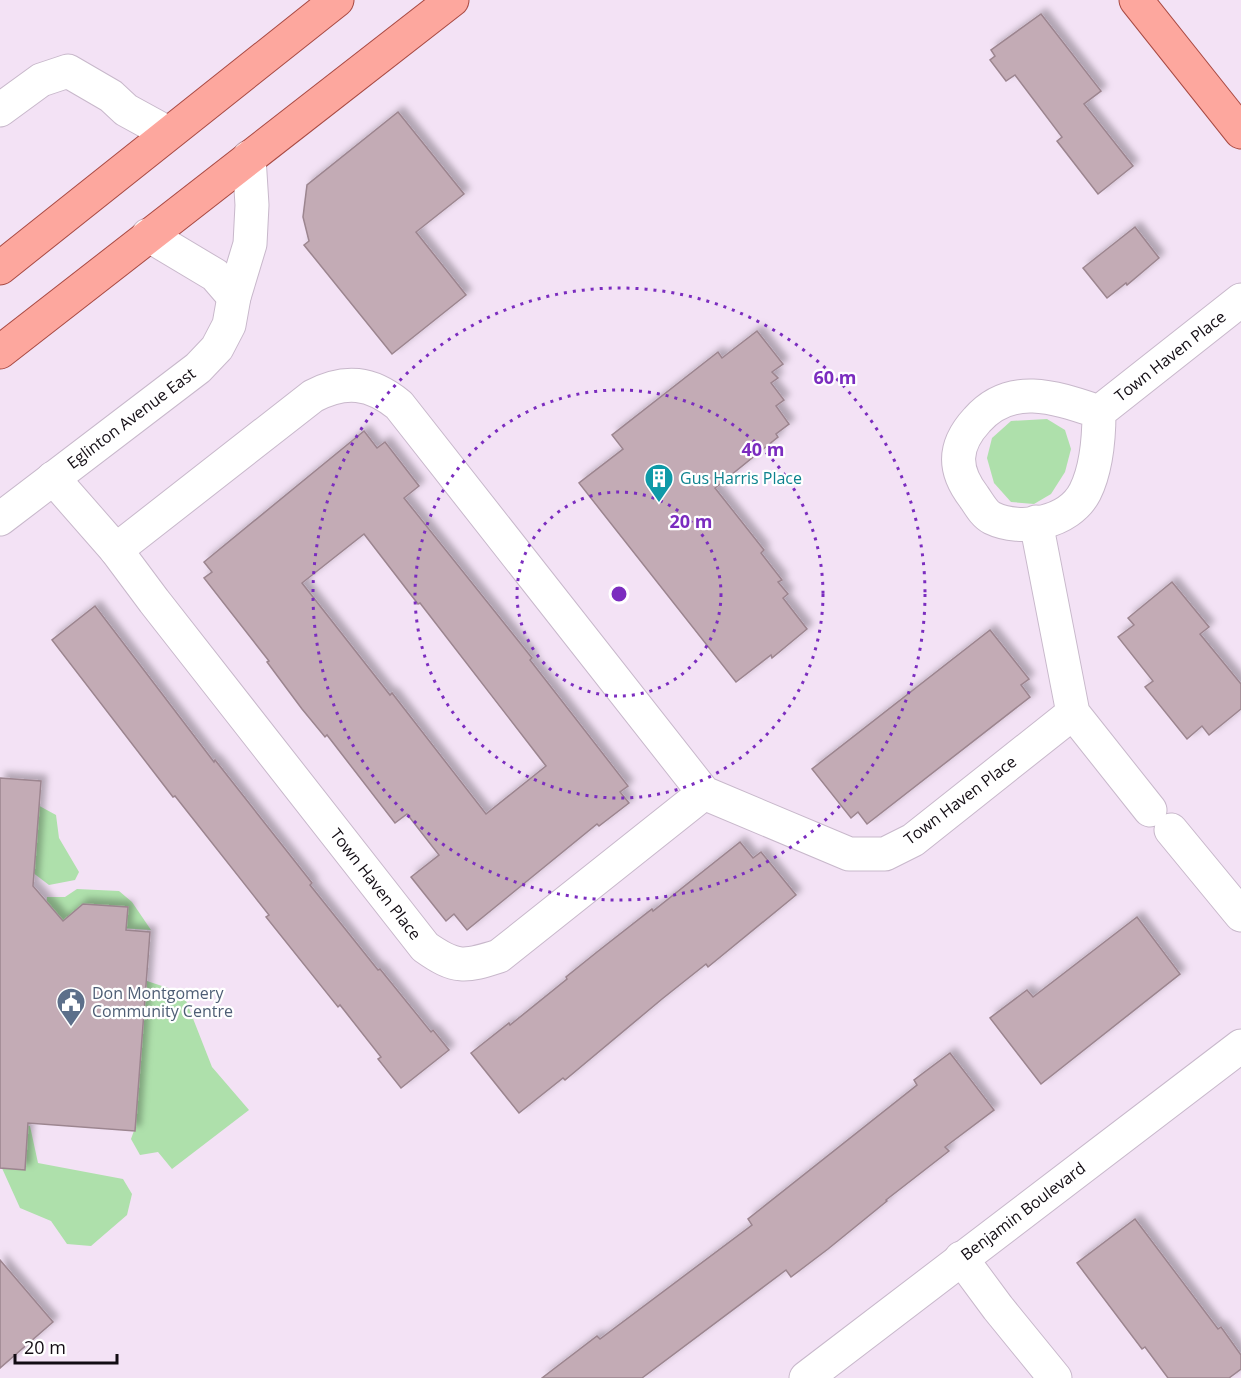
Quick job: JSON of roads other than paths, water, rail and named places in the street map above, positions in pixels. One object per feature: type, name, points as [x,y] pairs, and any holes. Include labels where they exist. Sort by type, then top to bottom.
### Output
[{"type":"main road","points":[[0,268],[337,0]]},
{"type":"main road","points":[[0,352],[452,0]]},
{"type":"main road","points":[[1136,0],[1241,132]]},
{"type":"street","points":[[0,110],[41,80],[68,71],[111,96],[126,110],[168,133]]},
{"type":"street","name":"Eglinton Avenue East","points":[[0,519],[198,368],[217,348],[229,325],[234,297],[250,244],[252,205],[249,157]]},
{"type":"street","points":[[148,235],[215,275],[234,297]]},
{"type":"street","name":"Town Haven Place","points":[[1099,412],[1241,300]]},
{"type":"street","name":"Town Haven Place","points":[[116,550],[313,396],[330,388],[357,384],[384,393],[399,405],[704,793],[849,854],[885,854],[913,840],[1073,713]]},
{"type":"street","name":"Town Haven Place","points":[[1032,395],[1067,401],[1099,412],[1099,439],[1084,494],[1070,509],[1053,519],[1021,526],[989,517],[966,488],[959,473],[958,458],[962,440],[987,408],[1007,399],[1032,395]]},
{"type":"street","name":"Town Haven Place","points":[[53,478],[116,550],[426,947],[444,960],[470,965],[499,956],[704,793]]},
{"type":"street","points":[[1036,522],[1073,713],[1241,915]]},
{"type":"street","name":"Benjamin Boulevard","points":[[806,1378],[1241,1046]]},
{"type":"street","points":[[961,1258],[1055,1378]]},
{"type":"place","name":"Gus Harris Place","points":[[659,504]]},
{"type":"place","name":"Don Montgomery Community Centre","points":[[71,1028]]}]
